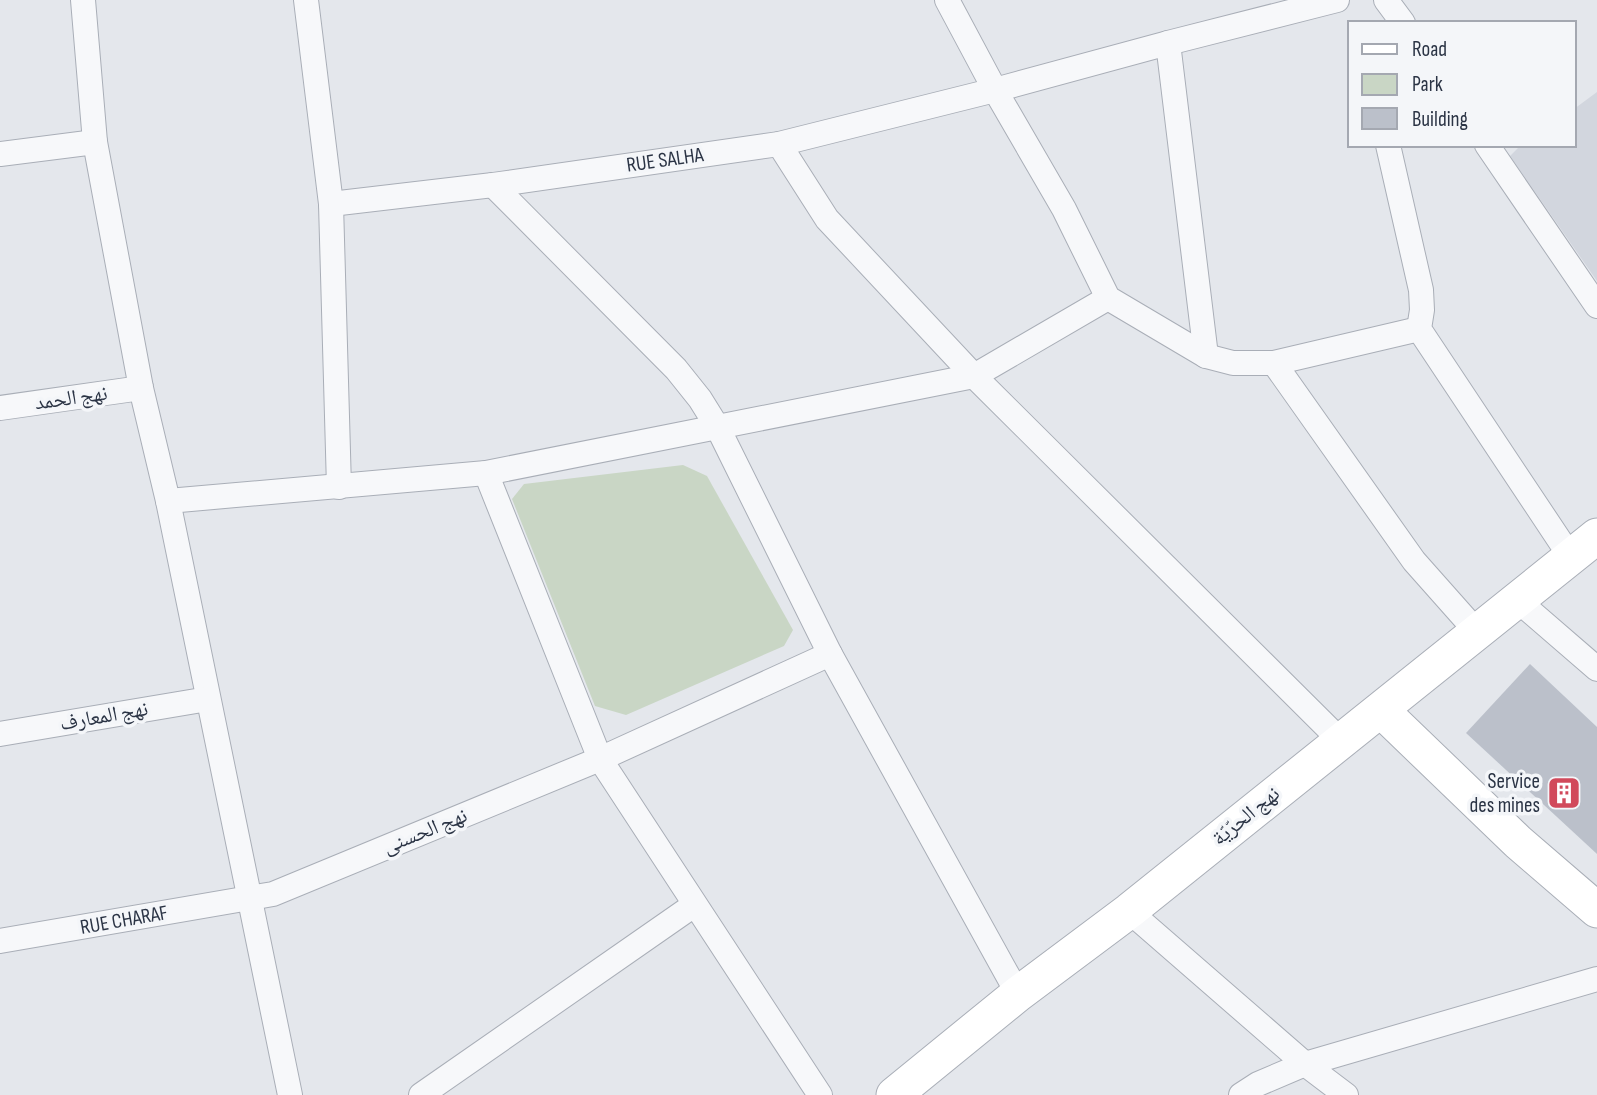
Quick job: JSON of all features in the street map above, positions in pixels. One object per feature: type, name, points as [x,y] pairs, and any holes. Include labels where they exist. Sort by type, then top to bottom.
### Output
[{"type":"main road","name":"نهج الحرّيّة","points":[[894,1095],[1018,994],[1129,911],[1584,546]]},
{"type":"main road","points":[[1381,710],[1518,842],[1597,910]]},
{"type":"street","points":[[83,0],[95,142],[141,387],[168,501],[289,1095]]},
{"type":"street","points":[[306,0],[331,204],[339,486]]},
{"type":"street","points":[[947,0],[1064,209],[1108,298],[1206,356],[1233,363],[1274,363],[1419,329]]},
{"type":"street","name":"RUE SALHA","points":[[331,204],[492,185],[779,144],[1337,0]]},
{"type":"street","points":[[1386,0],[1402,21]]},
{"type":"street","points":[[1168,43],[1206,356]]},
{"type":"street","points":[[0,154],[95,142]]},
{"type":"street","points":[[779,144],[827,219],[974,376],[1340,740]]},
{"type":"street","points":[[1388,147],[1421,290],[1419,329],[1584,546]]},
{"type":"street","points":[[1488,147],[1597,306]]},
{"type":"street","points":[[492,185],[676,369],[700,399],[718,428],[830,654],[1018,994]]},
{"type":"street","points":[[168,501],[486,473],[974,376],[1108,298]]},
{"type":"street","points":[[1274,363],[1414,561],[1477,632]]},
{"type":"street","name":"نهج الحمد","points":[[0,408],[141,387]]},
{"type":"street","points":[[486,473],[600,759],[820,1095]]},
{"type":"street","points":[[1516,600],[1597,669]]},
{"type":"street","name":"نهج الحسنى","points":[[249,898],[273,894],[600,759],[830,654]]},
{"type":"street","name":"نهج المعارف","points":[[0,734],[208,698]]},
{"type":"street","name":"RUE CHARAF","points":[[0,941],[249,898]]},
{"type":"street","points":[[421,1095],[694,905]]},
{"type":"street","points":[[1129,911],[1305,1064],[1346,1095]]},
{"type":"street","points":[[1241,1095],[1258,1084],[1305,1064],[1597,979]]},
{"type":"shaded area","points":[[1597,92],[1597,281],[1510,156],[1519,147],[1576,147],[1576,108]]},
{"type":"green space","points":[[683,465],[707,476],[793,630],[784,646],[626,715],[595,706],[512,499],[524,484]]},
{"type":"building","name":"Service des mines","points":[[1530,664],[1597,727],[1597,854],[1466,733]]},
{"type":"place","name":"Service des mines","points":[[1564,793]]}]
